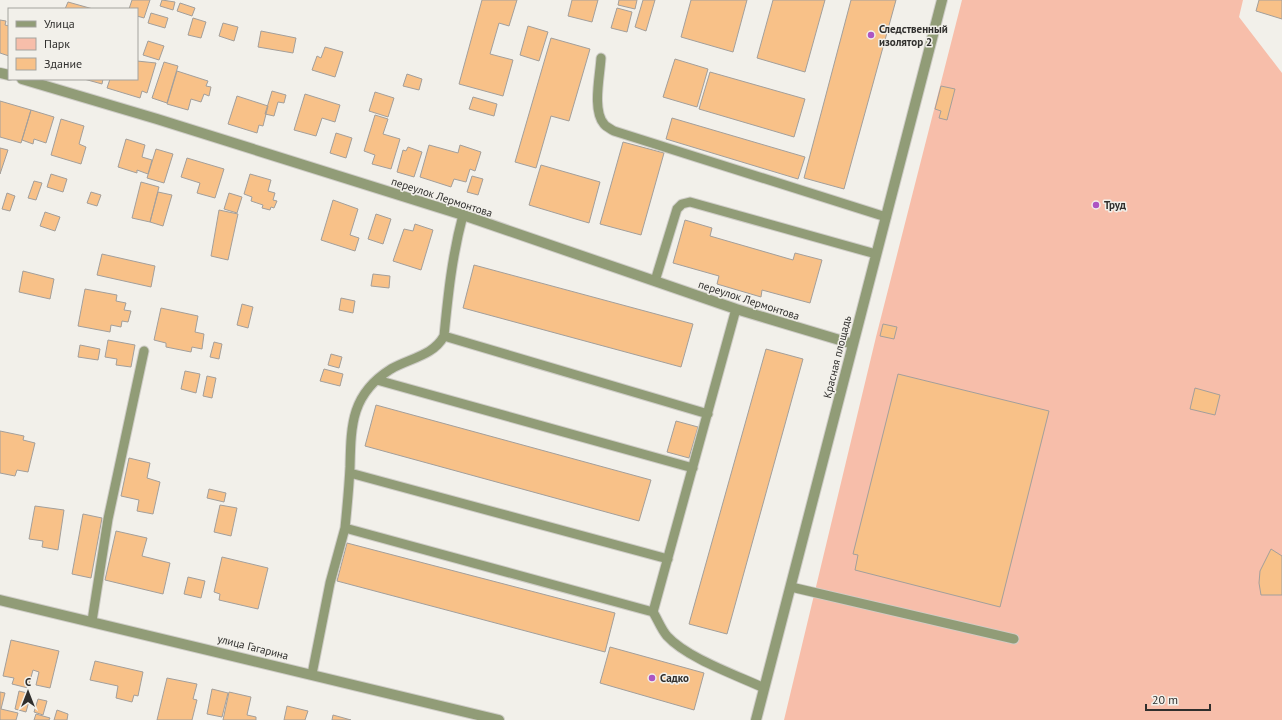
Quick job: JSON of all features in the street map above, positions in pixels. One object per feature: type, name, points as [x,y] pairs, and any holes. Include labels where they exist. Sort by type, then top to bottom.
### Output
[{"type":"street","name":"Красная площадь","points":[[756,720],[942,0]]},
{"type":"street","name":"переулок Лермонтова","points":[[25,80],[157,119],[463,215],[736,309],[853,344]]},
{"type":"street","name":"улица Гагарина","points":[[0,600],[499,720]]},
{"type":"lane","points":[[601,58],[598,112],[604,125],[614,131],[886,217]]},
{"type":"lane","points":[[655,281],[677,209],[682,204],[690,202],[876,254]]},
{"type":"lane","points":[[312,674],[330,583],[345,528],[350,473],[350,436],[354,414],[366,391],[377,380],[402,363],[433,351],[439,345],[444,336],[450,270],[463,215]]},
{"type":"lane","points":[[736,309],[654,612],[666,635],[689,653],[764,688]]},
{"type":"lane","points":[[444,336],[708,414]]},
{"type":"lane","points":[[92,621],[108,519],[144,351]]},
{"type":"lane","points":[[377,380],[693,468]]},
{"type":"lane","points":[[350,473],[668,559]]},
{"type":"lane","points":[[345,528],[654,612]]},
{"type":"lane","points":[[791,587],[1014,639]]},
{"type":"green space","points":[[962,0],[1243,0],[1239,17],[1282,73],[1282,720],[784,720],[876,337]]},
{"type":"building","points":[[132,0],[150,0],[144,18],[138,16],[138,8],[129,8]]},
{"type":"building","points":[[162,0],[175,2],[173,10],[160,6]]},
{"type":"building","points":[[482,0],[517,0],[509,26],[499,23],[490,54],[513,60],[503,96],[459,84]]},
{"type":"building","points":[[572,0],[598,0],[592,22],[568,16]]},
{"type":"building","points":[[619,0],[637,0],[635,9],[618,5]]},
{"type":"building","points":[[643,0],[655,0],[646,31],[635,27]]},
{"type":"building","points":[[691,0],[747,0],[733,52],[681,37]]},
{"type":"building","points":[[773,0],[825,0],[805,72],[757,58]]},
{"type":"building","points":[[851,0],[896,0],[844,189],[804,178]]},
{"type":"building","points":[[1259,0],[1282,0],[1282,19],[1256,11]]},
{"type":"building","points":[[68,2],[89,8],[65,8]]},
{"type":"building","points":[[180,3],[195,8],[192,16],[177,11]]},
{"type":"building","points":[[617,8],[632,12],[627,32],[611,28]]},
{"type":"building","points":[[151,13],[168,18],[165,28],[148,23]]},
{"type":"building","points":[[193,18],[206,22],[201,38],[188,35]]},
{"type":"building","points":[[0,20],[6,21],[5,25],[8,26],[8,56],[0,53]]},
{"type":"building","points":[[223,23],[238,27],[234,41],[219,36]]},
{"type":"building","points":[[528,26],[548,32],[539,61],[520,55]]},
{"type":"building","points":[[261,31],[296,38],[293,53],[258,47]]},
{"type":"building","points":[[551,38],[590,49],[569,121],[551,116],[536,168],[515,162]]},
{"type":"building","points":[[148,41],[164,46],[159,60],[143,55]]},
{"type":"building","points":[[325,47],[343,52],[335,77],[312,70],[317,56],[321,58]]},
{"type":"building","points":[[675,59],[708,69],[697,107],[663,97]]},
{"type":"building","points":[[138,61],[156,63],[147,93],[142,91],[140,98],[107,88],[110,80],[138,80]]},
{"type":"building","points":[[164,62],[178,66],[167,103],[152,98]]},
{"type":"building","points":[[177,71],[208,81],[206,86],[211,87],[209,96],[204,94],[201,102],[191,99],[188,110],[167,104]]},
{"type":"building","points":[[710,72],[805,99],[794,137],[699,109]]},
{"type":"building","points":[[407,74],[422,79],[419,90],[403,86]]},
{"type":"building","points":[[88,80],[103,80],[102,84]]},
{"type":"building","points":[[941,86],[955,89],[947,120],[939,118],[941,111],[935,109]]},
{"type":"building","points":[[272,91],[286,95],[284,103],[278,102],[274,116],[265,114]]},
{"type":"building","points":[[375,92],[394,98],[388,117],[369,111]]},
{"type":"building","points":[[305,94],[340,105],[335,122],[322,118],[316,136],[294,130]]},
{"type":"building","points":[[237,96],[268,106],[263,126],[259,125],[257,133],[228,124]]},
{"type":"building","points":[[473,97],[497,104],[494,116],[469,109]]},
{"type":"building","points":[[0,101],[31,110],[21,143],[0,137]]},
{"type":"building","points":[[31,110],[54,117],[46,143],[34,139],[33,144],[22,140]]},
{"type":"building","points":[[375,115],[388,119],[383,134],[400,139],[391,169],[372,164],[375,155],[364,151]]},
{"type":"building","points":[[672,118],[805,157],[798,179],[666,139]]},
{"type":"building","points":[[61,119],[84,126],[79,144],[86,147],[81,164],[51,155]]},
{"type":"building","points":[[336,133],[352,138],[346,158],[330,153]]},
{"type":"building","points":[[126,139],[145,145],[142,157],[152,160],[148,174],[137,170],[137,173],[118,167]]},
{"type":"building","points":[[623,142],[664,153],[641,235],[600,224]]},
{"type":"building","points":[[429,145],[458,153],[460,145],[481,152],[475,171],[470,169],[466,182],[454,179],[451,187],[420,177]]},
{"type":"building","points":[[408,147],[422,152],[414,177],[397,172],[403,150],[406,151]]},
{"type":"building","points":[[0,148],[8,150],[0,174]]},
{"type":"building","points":[[156,149],[173,154],[164,183],[147,178]]},
{"type":"building","points":[[187,158],[224,169],[215,198],[197,193],[200,183],[181,177]]},
{"type":"building","points":[[541,165],[600,182],[589,223],[529,205]]},
{"type":"building","points":[[51,174],[67,179],[63,192],[47,187]]},
{"type":"building","points":[[250,174],[271,180],[268,191],[275,193],[273,200],[277,201],[274,208],[271,207],[270,210],[262,208],[263,205],[251,201],[252,197],[244,194]]},
{"type":"building","points":[[472,176],[483,179],[478,195],[467,192]]},
{"type":"building","points":[[34,181],[42,183],[36,200],[28,198]]},
{"type":"building","points":[[141,182],[159,187],[150,222],[132,218]]},
{"type":"building","points":[[91,192],[101,195],[97,206],[87,203]]},
{"type":"building","points":[[158,192],[172,195],[163,226],[150,222]]},
{"type":"building","points":[[7,193],[15,196],[10,211],[2,209]]},
{"type":"building","points":[[229,193],[242,197],[237,213],[224,209]]},
{"type":"building","points":[[333,200],[358,209],[350,235],[359,238],[355,251],[321,240]]},
{"type":"building","points":[[219,210],[238,214],[228,260],[211,256]]},
{"type":"building","points":[[45,212],[60,217],[55,231],[40,226]]},
{"type":"building","points":[[376,214],[391,219],[383,244],[368,239]]},
{"type":"building","points":[[685,220],[712,228],[710,236],[793,260],[795,253],[822,260],[810,303],[762,290],[761,297],[717,284],[719,276],[673,263]]},
{"type":"building","points":[[415,224],[433,230],[421,270],[393,261],[404,229],[413,231]]},
{"type":"building","points":[[102,254],[155,266],[151,287],[97,275]]},
{"type":"building","points":[[474,265],[693,324],[681,367],[463,308]]},
{"type":"building","points":[[23,271],[54,279],[50,299],[19,292]]},
{"type":"building","points":[[373,274],[390,276],[389,288],[371,286]]},
{"type":"building","points":[[85,289],[117,295],[116,301],[126,303],[124,310],[131,311],[128,322],[122,321],[121,327],[111,325],[110,332],[78,326]]},
{"type":"building","points":[[341,298],[355,301],[353,313],[339,310]]},
{"type":"building","points":[[242,304],[253,307],[248,328],[237,325]]},
{"type":"building","points":[[161,308],[198,316],[195,332],[204,334],[202,349],[192,347],[191,352],[166,347],[166,343],[154,340]]},
{"type":"building","points":[[883,324],[897,327],[894,339],[880,336]]},
{"type":"building","points":[[108,340],[135,345],[131,367],[116,365],[117,359],[105,357]]},
{"type":"building","points":[[214,342],[222,344],[219,359],[210,357]]},
{"type":"building","points":[[80,345],[100,349],[98,360],[78,357]]},
{"type":"building","points":[[766,349],[803,359],[727,634],[689,624]]},
{"type":"building","points":[[331,354],[342,357],[339,368],[328,365]]},
{"type":"building","points":[[324,369],[343,374],[340,386],[320,381]]},
{"type":"building","points":[[185,371],[200,374],[196,393],[181,389]]},
{"type":"building","points":[[898,374],[1049,411],[1000,607],[855,570],[858,555],[853,554]]},
{"type":"building","points":[[207,376],[216,378],[212,398],[203,396]]},
{"type":"building","points":[[1195,388],[1220,395],[1215,415],[1190,409]]},
{"type":"building","points":[[376,405],[651,480],[639,521],[365,446]]},
{"type":"building","points":[[676,421],[698,427],[689,458],[667,452]]},
{"type":"building","points":[[0,431],[24,436],[23,440],[35,443],[28,472],[17,470],[15,476],[0,473]]},
{"type":"building","points":[[129,458],[150,463],[147,478],[160,482],[153,514],[137,511],[139,500],[121,496]]},
{"type":"building","points":[[209,489],[226,493],[224,502],[207,498]]},
{"type":"building","points":[[220,505],[237,508],[231,536],[214,532]]},
{"type":"building","points":[[35,506],[64,510],[58,550],[42,547],[43,541],[29,539]]},
{"type":"building","points":[[83,514],[102,518],[91,578],[72,574]]},
{"type":"building","points":[[116,531],[147,538],[142,556],[170,563],[163,594],[105,580]]},
{"type":"building","points":[[347,543],[615,613],[605,652],[337,581]]},
{"type":"building","points":[[1271,549],[1282,556],[1282,595],[1261,595],[1259,583],[1260,571]]},
{"type":"building","points":[[222,557],[268,568],[258,609],[219,600],[220,594],[214,592]]},
{"type":"building","points":[[188,577],[205,581],[201,598],[184,594]]},
{"type":"building","points":[[11,640],[59,651],[50,688],[36,685],[39,672],[33,670],[28,688],[12,684],[14,678],[3,676]]},
{"type":"building","name":"Садко","points":[[610,647],[704,673],[694,710],[600,683]]},
{"type":"building","points":[[95,661],[143,672],[138,696],[134,695],[132,702],[116,698],[118,686],[90,680]]},
{"type":"building","points":[[167,678],[197,684],[193,699],[197,700],[192,720],[157,720]]},
{"type":"building","points":[[212,689],[228,693],[222,717],[207,714]]},
{"type":"building","points":[[19,691],[31,694],[26,712],[15,709]]},
{"type":"building","points":[[0,692],[5,693],[1,709],[18,713],[16,720],[0,720]]},
{"type":"building","points":[[229,692],[251,697],[247,715],[256,717],[256,720],[223,720]]},
{"type":"building","points":[[38,699],[47,701],[43,715],[34,712]]},
{"type":"building","points":[[287,706],[308,711],[305,720],[284,720]]},
{"type":"building","points":[[57,710],[68,714],[67,720],[54,720]]},
{"type":"building","points":[[36,714],[50,718],[49,720],[34,720]]},
{"type":"building","points":[[333,715],[351,720],[332,720]]},
{"type":"place","name":"Следственный изолятор 2","points":[[871,35]]},
{"type":"place","name":"Труд","points":[[1096,205]]},
{"type":"place","name":"Садко","points":[[652,678]]}]
